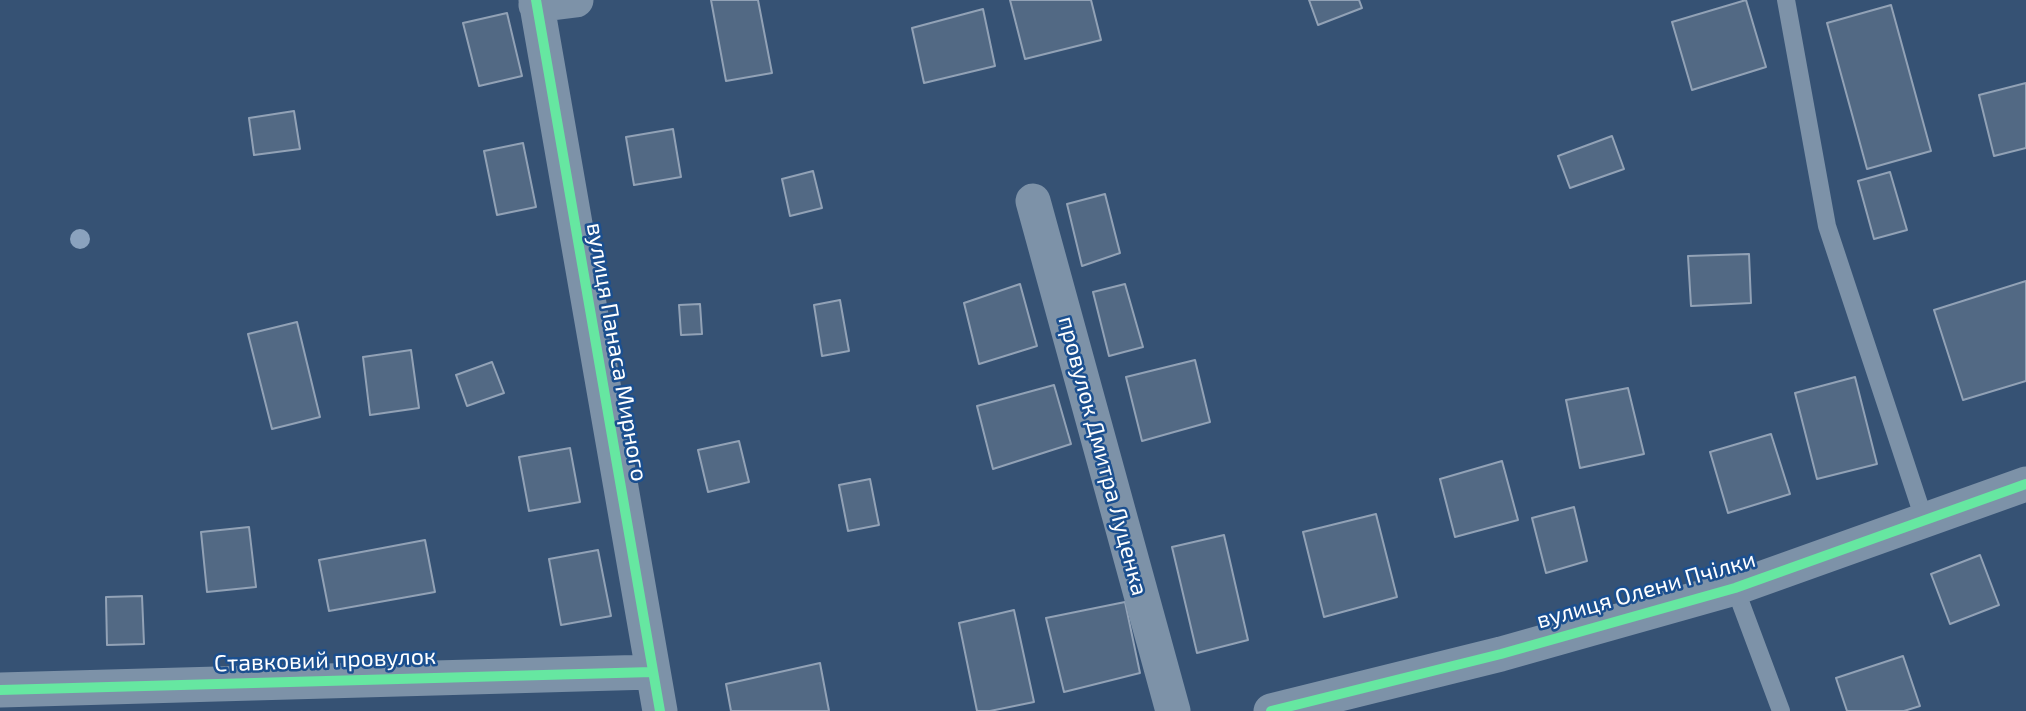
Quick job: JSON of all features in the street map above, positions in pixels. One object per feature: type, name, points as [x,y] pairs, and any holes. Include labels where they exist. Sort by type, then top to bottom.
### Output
[{"type":"street","points":[[536,3],[576,0]]},
{"type":"street","name":"вулиця Панаса Мирного","points":[[536,3],[660,711]]},
{"type":"street","name":"провулок Дмитра Луценка","points":[[1033,201],[1173,711]]},
{"type":"street","name":"вулиця Олени Пчілки","points":[[1271,711],[1501,654],[1735,588],[2026,484]]},
{"type":"street","name":"Ставковий провулок","points":[[0,690],[652,672]]},
{"type":"lane","points":[[1786,0],[1828,226],[1924,520]]},
{"type":"lane","points":[[1735,588],[1781,711]]},
{"type":"building","points":[[711,0],[758,0],[772,73],[726,81]]},
{"type":"building","points":[[1010,0],[1091,0],[1101,40],[1025,59]]},
{"type":"building","points":[[1309,0],[1359,0],[1362,8],[1318,25]]},
{"type":"building","points":[[1746,0],[1766,67],[1692,90],[1672,22]]},
{"type":"building","points":[[1891,5],[1931,151],[1867,169],[1827,23]]},
{"type":"building","points":[[983,9],[995,66],[924,83],[912,28]]},
{"type":"building","points":[[507,13],[522,76],[479,86],[463,23]]},
{"type":"building","points":[[2026,83],[2026,148],[1994,156],[1979,95]]},
{"type":"building","points":[[294,111],[300,149],[254,155],[249,118]]},
{"type":"building","points":[[673,129],[681,177],[634,185],[626,137]]},
{"type":"building","points":[[1612,136],[1624,169],[1570,188],[1558,156]]},
{"type":"building","points":[[523,143],[536,207],[497,215],[484,151]]},
{"type":"building","points":[[813,171],[822,208],[790,216],[782,179]]},
{"type":"building","points":[[1890,172],[1907,230],[1874,239],[1858,181]]},
{"type":"building","points":[[1105,194],[1120,253],[1082,266],[1067,204]]},
{"type":"building","points":[[1749,254],[1751,303],[1691,306],[1688,256]]},
{"type":"building","points":[[2026,281],[2026,381],[1963,400],[1934,310]]},
{"type":"building","points":[[1020,284],[1037,346],[979,364],[964,303]]},
{"type":"building","points":[[1125,284],[1143,347],[1109,356],[1093,292]]},
{"type":"building","points":[[840,300],[849,351],[822,356],[814,305]]},
{"type":"building","points":[[700,304],[702,334],[681,335],[679,305]]},
{"type":"building","points":[[297,322],[320,417],[272,429],[248,334]]},
{"type":"building","points":[[411,350],[419,408],[370,415],[363,357]]},
{"type":"building","points":[[1195,360],[1210,422],[1142,441],[1126,377]]},
{"type":"building","points":[[492,362],[504,393],[467,406],[456,375]]},
{"type":"building","points":[[1855,377],[1877,464],[1817,479],[1795,393]]},
{"type":"building","points":[[1054,385],[1071,444],[993,469],[977,406]]},
{"type":"building","points":[[1628,388],[1644,454],[1580,468],[1566,400]]},
{"type":"building","points":[[1771,434],[1790,494],[1728,513],[1710,452]]},
{"type":"building","points":[[739,441],[749,482],[708,492],[698,450]]},
{"type":"building","points":[[570,448],[580,502],[529,511],[519,457]]},
{"type":"building","points":[[1502,461],[1518,520],[1455,537],[1440,479]]},
{"type":"building","points":[[870,479],[879,525],[848,531],[839,485]]},
{"type":"building","points":[[1574,507],[1587,561],[1546,573],[1532,518]]},
{"type":"building","points":[[1376,514],[1397,597],[1324,617],[1303,532]]},
{"type":"building","points":[[249,527],[256,587],[207,592],[201,532]]},
{"type":"building","points":[[1224,535],[1248,640],[1197,653],[1172,547]]},
{"type":"building","points":[[425,540],[435,592],[329,611],[319,560]]},
{"type":"building","points":[[598,550],[611,616],[561,625],[549,559]]},
{"type":"building","points":[[1980,555],[1999,605],[1950,624],[1931,574]]},
{"type":"building","points":[[142,596],[144,644],[107,645],[106,597]]},
{"type":"building","points":[[1125,602],[1140,673],[1064,692],[1046,618]]},
{"type":"building","points":[[1014,610],[1034,702],[977,711],[959,623]]},
{"type":"building","points":[[1903,656],[1920,706],[1904,711],[1847,711],[1836,678]]},
{"type":"building","points":[[820,663],[829,711],[731,711],[726,684]]},
{"type":"cycle path","points":[[536,0],[660,711]]},
{"type":"cycle path","points":[[1271,711],[1501,654],[1735,588],[2026,484]]},
{"type":"cycle path","points":[[0,690],[652,672]]}]
